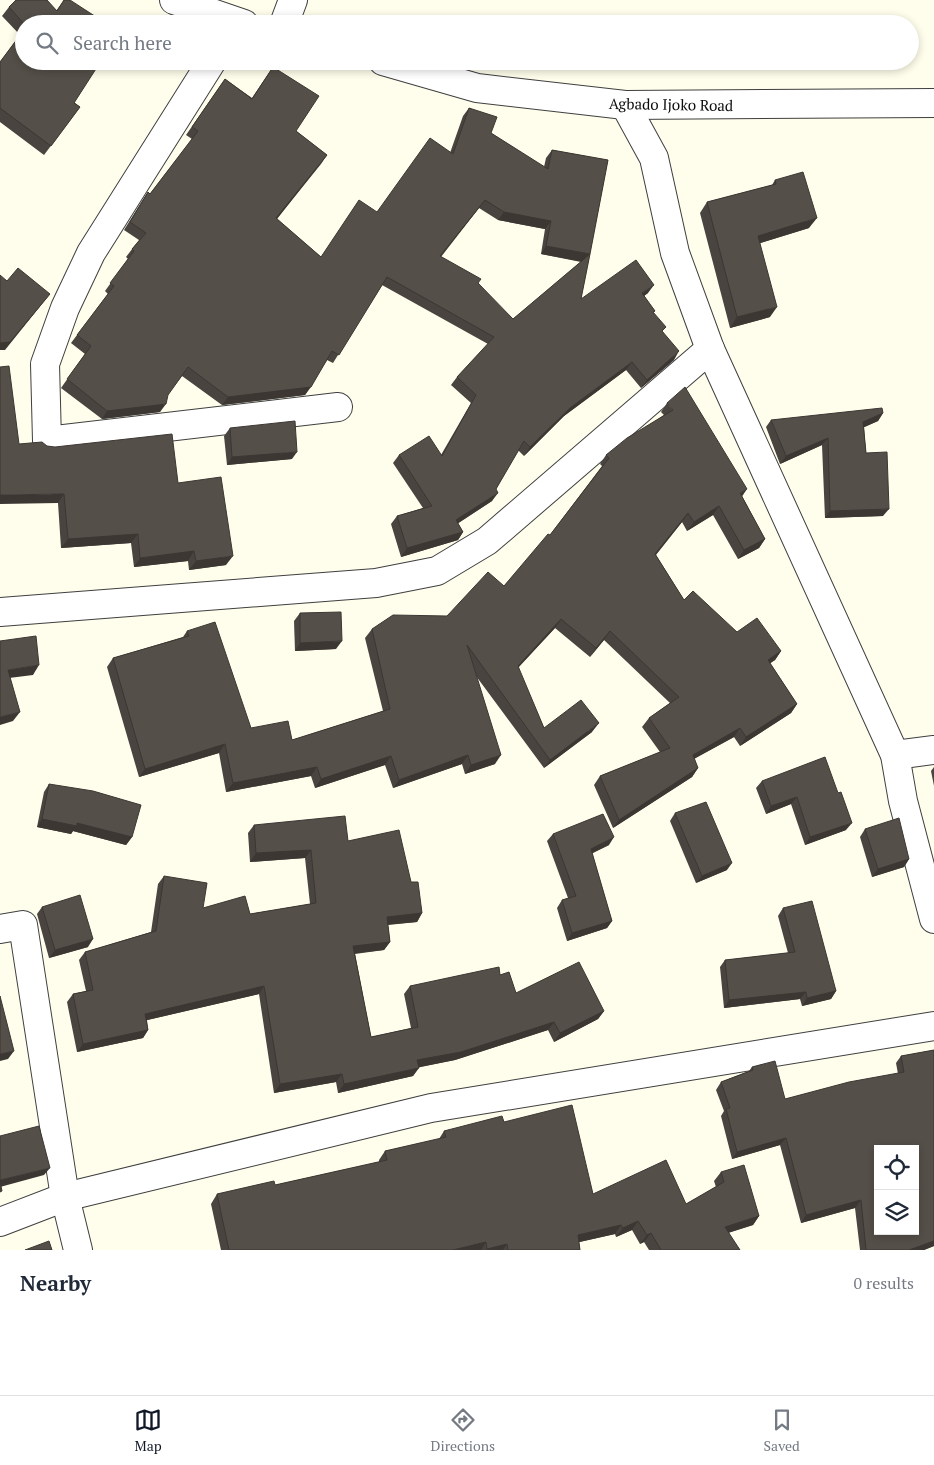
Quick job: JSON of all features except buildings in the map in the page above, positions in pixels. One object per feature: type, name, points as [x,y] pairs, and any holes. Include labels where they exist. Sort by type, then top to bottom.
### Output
[{"type":"street","points":[[174,0],[216,15]]},
{"type":"street","points":[[287,15],[293,0]]},
{"type":"street","points":[[206,70],[91,253],[65,308],[45,364],[47,441],[338,408]]},
{"type":"street","name":"Agbado Ijoko Road","points":[[414,70],[477,88],[625,106],[934,103]]},
{"type":"street","points":[[625,106],[654,158],[675,253],[710,349],[895,756],[903,800],[934,919]]},
{"type":"street","points":[[0,612],[376,583],[437,571],[487,541],[710,349]]},
{"type":"street","points":[[895,756],[934,750]]},
{"type":"street","points":[[0,929],[23,925],[65,1197],[78,1250]]},
{"type":"street","points":[[0,1222],[65,1197],[430,1108],[934,1026]]}]
